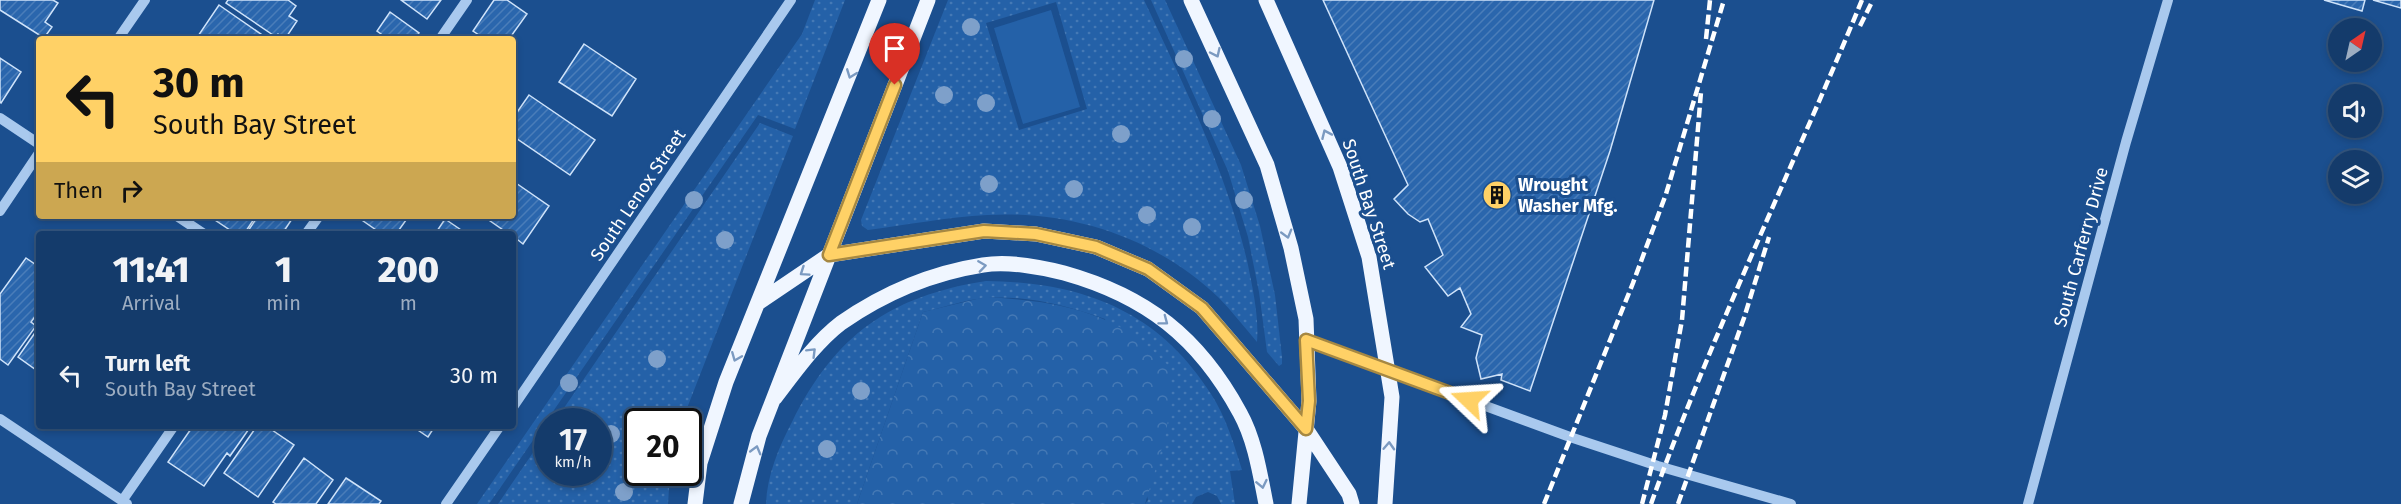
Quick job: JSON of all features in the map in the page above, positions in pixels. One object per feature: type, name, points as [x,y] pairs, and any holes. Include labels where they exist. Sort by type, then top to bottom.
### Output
[{"type":"main road","points":[[695,504],[700,463],[726,382],[879,0]]},
{"type":"main road","points":[[741,504],[759,436],[928,0]]},
{"type":"main road","points":[[1191,0],[1267,165],[1291,248],[1306,319],[1309,401],[1299,504]]},
{"type":"main road","name":"South Bay Street","points":[[1266,0],[1340,167],[1369,257],[1392,397],[1385,504]]},
{"type":"main road","points":[[758,303],[829,255],[984,231],[1036,234],[1096,247],[1148,269],[1202,308],[1306,429],[1349,494],[1352,504]]},
{"type":"main road","points":[[775,398],[806,358],[840,324],[891,292],[932,277],[985,264],[1042,267],[1098,283],[1144,305],[1182,334],[1216,374],[1241,415],[1257,460],[1266,504]]},
{"type":"street","points":[[120,36],[144,0]]},
{"type":"street","points":[[442,36],[467,0]]},
{"type":"street","name":"South Lenox Street","points":[[516,403],[790,0]]},
{"type":"street","name":"South Carferry Drive","points":[[2028,504],[2123,153],[2168,0]]},
{"type":"street","points":[[0,118],[36,142]]},
{"type":"street","points":[[0,211],[36,157]]},
{"type":"street","points":[[182,219],[200,231]]},
{"type":"street","points":[[1306,340],[1658,466],[1791,504]]},
{"type":"street","points":[[0,419],[125,502],[172,429]]},
{"type":"street","points":[[446,504],[495,429]]},
{"type":"green space","points":[[815,0],[845,0],[795,129],[758,115],[555,408],[543,408],[802,34]]},
{"type":"green space","points":[[948,0],[1144,0],[1203,130],[1229,196],[1252,284],[1257,342],[1223,302],[1194,276],[1140,244],[1111,232],[1050,217],[1018,215],[957,217],[868,230],[862,226],[861,220]],"holes":[[[1056,2],[1087,109],[1019,130],[986,23]]]},
{"type":"green space","points":[[1151,0],[1165,0],[1241,165],[1260,226],[1275,295],[1282,357],[1282,364],[1279,366],[1267,352],[1259,292],[1248,237],[1228,171]]},
{"type":"green space","points":[[1051,10],[1080,107],[1023,124],[994,28]]},
{"type":"green space","points":[[760,123],[793,136],[687,408],[624,408],[624,486],[669,486],[668,504],[498,504],[534,451],[534,486],[612,486],[612,408],[564,408]]},
{"type":"green space","points":[[986,281],[1054,287],[1085,295],[1114,306],[1142,322],[1167,341],[1190,365],[1211,394],[1225,421],[1242,470],[1230,471],[1235,504],[1221,504],[1217,496],[1208,492],[1196,497],[1192,504],[1145,504],[1148,500],[1105,319],[1047,302],[1017,298],[987,298],[923,312],[857,504],[766,504],[771,472],[787,432],[827,365],[847,343],[869,324],[894,309],[921,297]]},
{"type":"green space","points":[[985,297],[1047,303],[1088,313],[1125,330],[1170,367],[1171,402],[1165,438],[1145,504],[857,504],[923,312]]},
{"type":"green space","points":[[534,422],[534,439],[489,504],[477,504]]},
{"type":"building","points":[[0,0],[53,0],[58,3],[45,22],[52,27],[45,36],[41,36],[0,10]]},
{"type":"building","points":[[228,0],[288,0],[296,6],[289,16],[297,21],[287,36],[278,34],[275,36],[226,3]]},
{"type":"building","points":[[401,0],[441,0],[427,19]]},
{"type":"building","points":[[494,0],[507,0],[527,14],[511,36],[480,36],[473,31]]},
{"type":"building","name":"Wrought Washer Mfg.","points":[[1323,0],[1654,0],[1610,151],[1530,391],[1501,380],[1502,374],[1481,379],[1476,358],[1482,335],[1461,327],[1471,314],[1460,288],[1448,296],[1425,267],[1443,255],[1428,219],[1420,222],[1408,214],[1394,199],[1408,185]]},
{"type":"building","points":[[2324,0],[2365,0],[2362,11]]},
{"type":"building","points":[[2373,0],[2401,0],[2401,8]]},
{"type":"building","points":[[219,5],[264,36],[198,36]]},
{"type":"building","points":[[390,12],[419,33],[416,36],[384,36],[377,31]]},
{"type":"building","points":[[584,44],[636,79],[612,116],[559,82]]},
{"type":"building","points":[[0,58],[21,72],[1,103],[0,102]]},
{"type":"building","points":[[529,95],[595,140],[570,175],[516,138],[516,114]]},
{"type":"building","points":[[516,183],[549,206],[523,244],[516,238],[516,231],[505,231],[487,219],[516,219]]},
{"type":"building","points":[[254,219],[246,231],[232,231],[215,220]]},
{"type":"building","points":[[256,219],[292,219],[284,231],[248,231]]},
{"type":"building","points":[[360,219],[407,219],[398,231],[378,231]]},
{"type":"building","points":[[445,219],[463,231],[437,231]]},
{"type":"building","points":[[26,258],[36,265],[36,315],[31,322],[36,326],[8,365],[0,359],[0,294]]},
{"type":"building","points":[[36,331],[36,370],[18,357]]},
{"type":"building","points":[[191,429],[249,429],[230,456],[227,453],[204,486],[168,462]]},
{"type":"building","points":[[255,429],[270,429],[294,445],[258,497],[224,473]]},
{"type":"building","points":[[416,429],[433,429],[428,437]]},
{"type":"building","points":[[304,458],[333,480],[316,504],[276,504],[273,502]]},
{"type":"building","points":[[346,478],[381,501],[379,504],[328,504]]},
{"type":"railway","points":[[1706,39],[1710,0]]},
{"type":"railway","points":[[1544,504],[1633,283],[1666,194],[1724,0]]},
{"type":"railway","points":[[1651,504],[1726,314],[1862,0]]},
{"type":"railway","points":[[1860,26],[1873,0]]},
{"type":"railway","points":[[1642,504],[1665,415],[1682,320],[1701,92]]},
{"type":"railway","points":[[1678,504],[1744,318],[1769,237]]},
{"type":"place","name":"Wrought Washer Mfg.","points":[[1497,195]]},
{"type":"route","points":[[895,85],[829,255],[984,231],[1036,234],[1096,247],[1148,269],[1202,308],[1263,376],[1306,429],[1309,401],[1306,340],[1469,400]]}]
